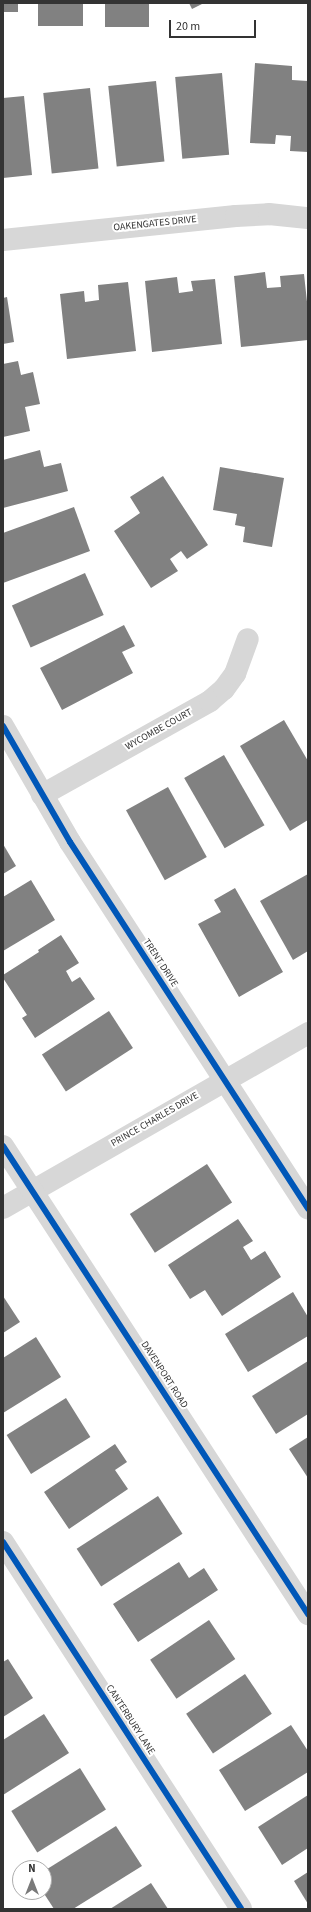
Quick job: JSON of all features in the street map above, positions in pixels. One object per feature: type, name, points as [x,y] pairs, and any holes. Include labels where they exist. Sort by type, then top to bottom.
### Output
[{"type":"street","name":"OAKENGATES DRIVE","points":[[3,240],[236,216],[269,214],[308,218]]},
{"type":"street","name":"WYCOMBE COURT","points":[[42,795],[210,701],[224,689],[235,674],[248,639]]},
{"type":"street","name":"TRENT DRIVE","points":[[3,726],[42,795],[98,886],[308,1208]]},
{"type":"street","name":"PRINCE CHARLES DRIVE","points":[[3,1208],[308,1033]]},
{"type":"street","name":"DAVENPORT ROAD","points":[[3,1146],[308,1614]]},
{"type":"street","name":"CANTERBURY LANE","points":[[3,1542],[241,1909]]},
{"type":"building","points":[[3,3],[18,3],[18,12],[3,12]]},
{"type":"building","points":[[38,3],[83,3],[83,26],[38,26]]},
{"type":"building","points":[[105,3],[149,3],[149,27],[105,27]]},
{"type":"building","points":[[189,3],[204,3],[192,9]]},
{"type":"building","points":[[255,63],[292,66],[292,80],[308,81],[308,152],[290,151],[291,136],[276,135],[275,144],[250,143]]},
{"type":"building","points":[[222,73],[229,155],[182,159],[175,77]]},
{"type":"building","points":[[156,81],[164,162],[117,167],[108,86]]},
{"type":"building","points":[[90,88],[98,169],[52,173],[43,93]]},
{"type":"building","points":[[24,96],[32,175],[3,178],[3,98]]},
{"type":"building","points":[[265,272],[267,288],[281,287],[280,276],[304,274],[308,311],[308,340],[241,347],[234,276]]},
{"type":"building","points":[[177,277],[179,293],[193,291],[191,281],[215,279],[222,344],[152,352],[145,281]]},
{"type":"building","points":[[128,282],[136,351],[67,359],[60,294],[84,291],[85,302],[99,300],[98,285]]},
{"type":"building","points":[[7,297],[14,342],[3,344],[3,298]]},
{"type":"building","points":[[18,361],[21,375],[33,372],[40,404],[25,407],[30,431],[3,437],[3,364]]},
{"type":"building","points":[[40,450],[44,467],[61,463],[68,491],[3,508],[3,460]]},
{"type":"building","points":[[220,467],[284,478],[272,547],[243,542],[245,527],[235,525],[237,514],[213,510]]},
{"type":"building","points":[[163,476],[208,545],[187,559],[181,551],[170,559],[178,571],[151,588],[114,531],[140,513],[130,497]]},
{"type":"building","points":[[74,507],[90,551],[3,583],[3,533]]},
{"type":"building","points":[[85,573],[104,615],[31,648],[12,606]]},
{"type":"building","points":[[124,625],[135,646],[122,652],[133,673],[62,710],[40,668]]},
{"type":"building","points":[[284,720],[308,761],[308,820],[290,831],[240,746]]},
{"type":"building","points":[[224,755],[264,825],[225,848],[184,778]]},
{"type":"building","points":[[168,787],[207,857],[165,880],[126,810]]},
{"type":"building","points":[[3,844],[16,866],[3,874]]},
{"type":"building","points":[[308,874],[308,951],[293,960],[260,901]]},
{"type":"building","points":[[31,880],[55,920],[3,951],[3,897]]},
{"type":"building","points":[[235,888],[283,972],[239,997],[198,924],[221,912],[214,900]]},
{"type":"building","points":[[61,935],[79,963],[66,971],[72,982],[80,977],[95,999],[35,1038],[22,1018],[27,1015],[3,978],[3,975],[39,952],[38,950]]},
{"type":"building","points":[[109,1011],[133,1048],[66,1091],[42,1055]]},
{"type":"building","points":[[207,1164],[232,1203],[155,1253],[130,1214]]},
{"type":"building","points":[[238,1219],[253,1241],[243,1247],[251,1260],[265,1251],[281,1277],[222,1316],[205,1290],[190,1299],[168,1265]]},
{"type":"building","points":[[293,1292],[308,1317],[308,1336],[248,1372],[225,1334]]},
{"type":"building","points":[[3,1296],[20,1322],[3,1333]]},
{"type":"building","points":[[36,1337],[61,1377],[3,1413],[3,1358]]},
{"type":"building","points":[[308,1361],[308,1414],[276,1434],[252,1396]]},
{"type":"building","points":[[66,1398],[90,1437],[31,1474],[7,1435]]},
{"type":"building","points":[[308,1437],[308,1478],[289,1449]]},
{"type":"building","points":[[115,1444],[127,1462],[115,1470],[128,1489],[69,1529],[44,1492]]},
{"type":"building","points":[[158,1496],[183,1534],[101,1587],[77,1549]]},
{"type":"building","points":[[179,1562],[189,1578],[204,1568],[218,1590],[138,1642],[113,1604]]},
{"type":"building","points":[[209,1620],[235,1659],[176,1699],[150,1660]]},
{"type":"building","points":[[8,1659],[33,1698],[3,1717],[3,1662]]},
{"type":"building","points":[[245,1674],[272,1714],[213,1753],[186,1714]]},
{"type":"building","points":[[44,1714],[69,1753],[3,1795],[3,1740]]},
{"type":"building","points":[[291,1725],[308,1751],[308,1772],[245,1811],[219,1770]]},
{"type":"building","points":[[80,1768],[106,1810],[37,1852],[11,1811]]},
{"type":"building","points":[[308,1795],[308,1848],[282,1865],[258,1827]]},
{"type":"building","points":[[116,1826],[142,1866],[73,1909],[54,1909],[48,1900],[52,1900],[52,1866]]},
{"type":"building","points":[[308,1872],[308,1904],[294,1881]]},
{"type":"building","points":[[151,1883],[168,1909],[110,1909]]},
{"type":"cycle path","points":[[3,726],[70,842],[308,1208]]},
{"type":"cycle path","points":[[3,1146],[308,1614]]},
{"type":"cycle path","points":[[3,1542],[241,1909]]}]
